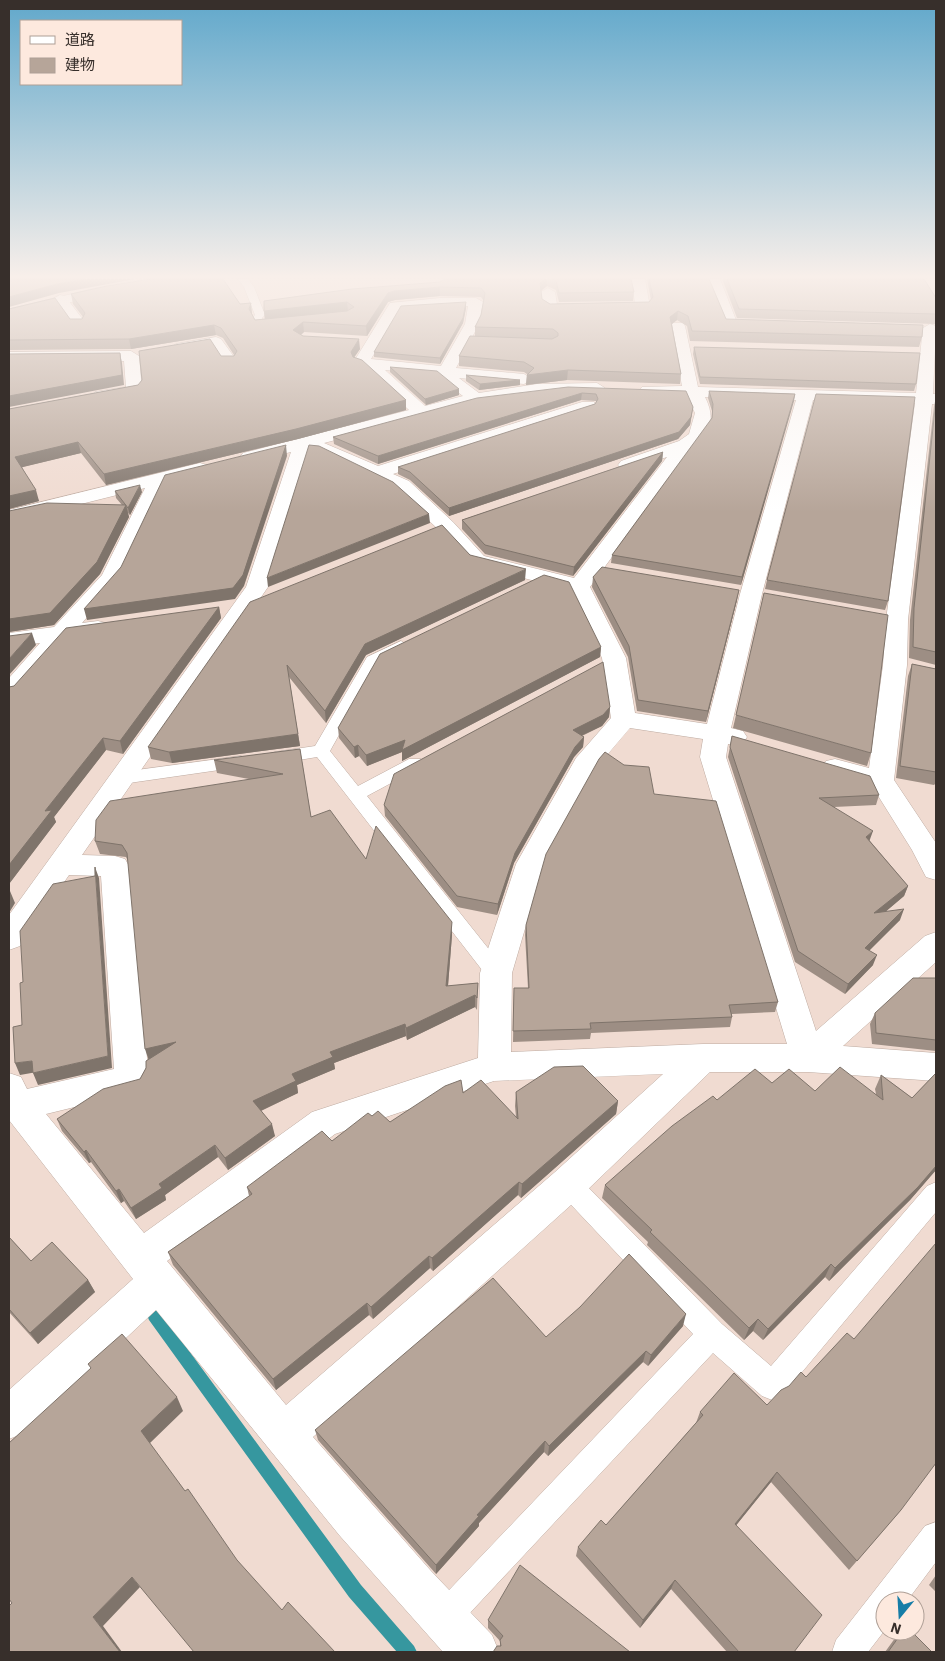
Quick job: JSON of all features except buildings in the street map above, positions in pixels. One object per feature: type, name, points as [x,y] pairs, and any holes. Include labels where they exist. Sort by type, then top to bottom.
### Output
[{"type":"street","points":[[9,357],[117,357]]},
{"type":"street","points":[[86,399],[134,390],[131,357]]},
{"type":"street","points":[[226,357],[229,361]]},
{"type":"street","points":[[365,357],[361,363],[524,379]]},
{"type":"street","points":[[454,357],[446,371],[446,376],[476,398]]},
{"type":"street","points":[[611,470],[685,446],[697,437],[704,413],[698,398],[691,392],[691,357]]},
{"type":"street","points":[[881,780],[895,664],[888,618],[930,399],[919,357]]},
{"type":"street","points":[[369,364],[422,413]]},
{"type":"street","points":[[233,461],[302,445],[476,398],[537,389],[588,395]]},
{"type":"street","points":[[376,473],[588,395],[616,389]]},
{"type":"street","points":[[634,390],[930,399]]},
{"type":"street","points":[[806,394],[751,594],[717,733],[714,757],[808,1058]]},
{"type":"street","points":[[302,445],[324,448],[402,485],[455,523],[477,560],[579,586],[605,570],[685,446]]},
{"type":"street","points":[[9,938],[257,587],[302,445]]},
{"type":"street","points":[[9,516],[215,466]]},
{"type":"street","points":[[9,692],[111,577],[159,479]]},
{"type":"street","points":[[428,533],[455,523]]},
{"type":"street","points":[[579,586],[624,719]]},
{"type":"street","points":[[214,611],[243,607],[271,596]]},
{"type":"street","points":[[9,640],[117,625]]},
{"type":"street","points":[[895,664],[920,669]]},
{"type":"street","points":[[624,719],[717,733],[762,746]]},
{"type":"street","points":[[494,1068],[496,973],[530,864],[585,764],[624,719]]},
{"type":"street","points":[[808,759],[881,780],[933,851]]},
{"type":"street","points":[[61,865],[115,866],[132,1079],[13,1097],[283,1435],[475,1652]]},
{"type":"street","points":[[808,1058],[936,944]]},
{"type":"street","points":[[283,1435],[568,1184],[703,1058]]},
{"type":"street","points":[[9,1418],[150,1269],[324,1123],[494,1068],[703,1058],[808,1058],[936,1067]]},
{"type":"lane","points":[[519,590],[545,577]]},
{"type":"lane","points":[[321,752],[373,660],[416,639]]},
{"type":"lane","points":[[122,778],[321,752]]},
{"type":"lane","points":[[321,752],[357,794],[496,973]]},
{"type":"lane","points":[[357,794],[426,757]]},
{"type":"lane","points":[[568,1184],[712,1334],[772,1386],[936,1194]]},
{"type":"lane","points":[[444,1619],[712,1334]]},
{"type":"lane","points":[[894,1591],[936,1537]]},
{"type":"lane","points":[[848,1652],[875,1616]]},
{"type":"waterway","points":[[154,1315],[355,1591],[408,1652]]}]
